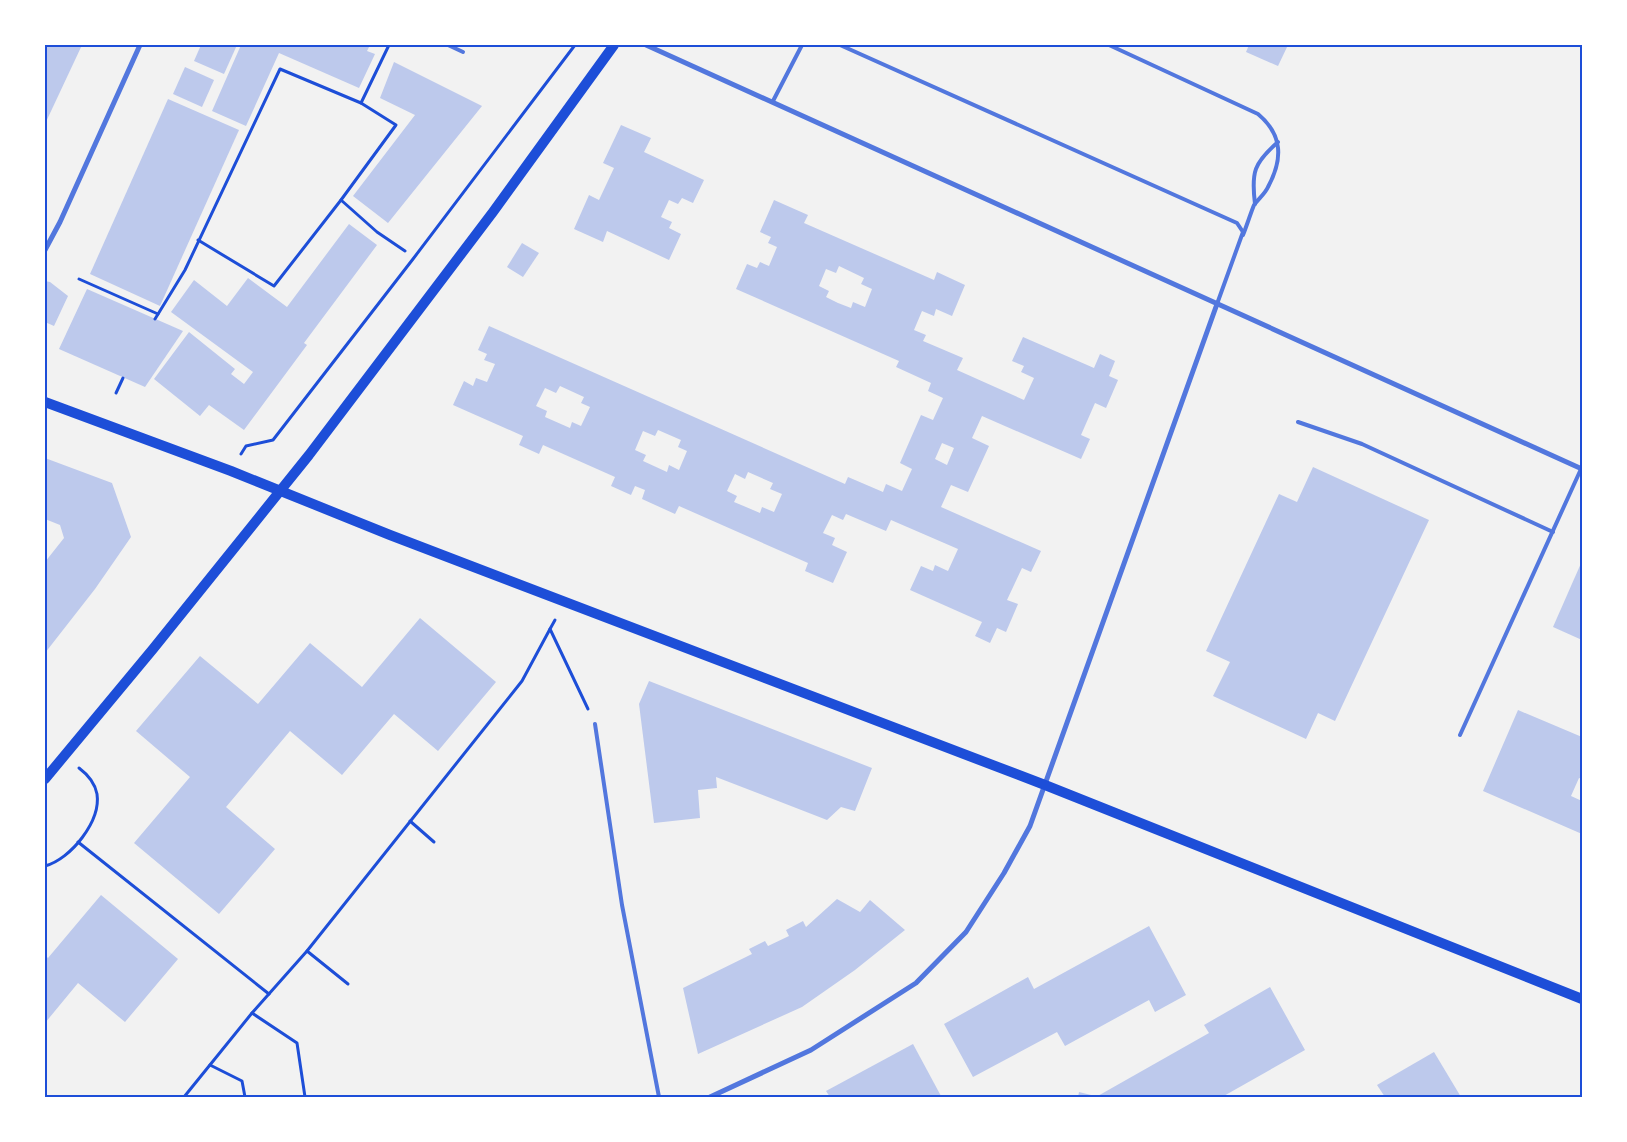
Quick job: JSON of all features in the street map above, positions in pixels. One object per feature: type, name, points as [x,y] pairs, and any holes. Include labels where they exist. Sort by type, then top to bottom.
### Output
[{"type":"main road","points":[[45,779],[309,455],[493,212],[614,45]]},
{"type":"main road","points":[[45,402],[231,470],[279,491],[565,602],[1045,785],[1582,999]]},
{"type":"street","points":[[45,250],[60,222],[140,45]]},
{"type":"street","points":[[646,45],[1581,469]]},
{"type":"street","points":[[710,1097],[811,1050],[916,983],[966,932],[1004,873],[1030,826],[1217,304]]},
{"type":"lane","points":[[448,45],[463,52]]},
{"type":"lane","points":[[773,102],[802,45]]},
{"type":"lane","points":[[840,45],[1237,223],[1243,232],[1240,243]]},
{"type":"lane","points":[[1109,45],[1258,114],[1269,123],[1278,142],[1277,163],[1268,188],[1255,204],[1217,304]]},
{"type":"lane","points":[[1255,204],[1252,181],[1261,157],[1278,142]]},
{"type":"lane","points":[[1298,422],[1362,444],[1553,532]]},
{"type":"lane","points":[[1460,735],[1581,469]]},
{"type":"lane","points":[[595,724],[622,905],[658,1097]]},
{"type":"path","points":[[361,104],[390,45]]},
{"type":"path","points":[[231,470],[246,446],[273,440],[575,45]]},
{"type":"path","points":[[155,319],[185,270],[198,240],[280,69],[361,104],[396,125],[274,286],[198,240]]},
{"type":"path","points":[[341,200],[377,232],[405,251]]},
{"type":"path","points":[[79,280],[158,314]]},
{"type":"path","points":[[116,393],[123,378]]},
{"type":"path","points":[[184,1097],[252,1013],[307,951],[522,681],[565,602]]},
{"type":"path","points":[[550,629],[595,724]]},
{"type":"path","points":[[45,866],[65,856],[78,842],[89,828],[96,809],[96,794],[92,781],[85,772],[65,756]]},
{"type":"path","points":[[410,821],[434,842]]},
{"type":"path","points":[[78,842],[269,994]]},
{"type":"path","points":[[307,951],[348,984]]},
{"type":"path","points":[[252,1013],[297,1043],[305,1097]]},
{"type":"path","points":[[210,1065],[242,1081],[245,1097]]},
{"type":"building","points":[[45,45],[82,45],[45,124]]},
{"type":"building","points":[[201,45],[237,45],[224,74],[194,61]]},
{"type":"building","points":[[241,45],[370,45],[367,51],[375,54],[359,88],[279,53],[246,126],[212,111]]},
{"type":"building","points":[[1249,45],[1288,45],[1278,66],[1246,52]]},
{"type":"building","points":[[394,62],[482,106],[388,223],[353,196],[415,115],[380,98]]},
{"type":"building","points":[[185,67],[214,80],[202,107],[173,94]]},
{"type":"building","points":[[168,99],[239,130],[160,306],[90,274]]},
{"type":"building","points":[[621,125],[651,138],[644,152],[704,180],[693,203],[682,198],[678,204],[669,200],[661,217],[672,222],[669,228],[681,234],[669,260],[607,231],[603,242],[574,229],[589,195],[599,200],[614,168],[603,163]]},
{"type":"building","points":[[774,200],[808,215],[804,223],[934,280],[937,272],[965,285],[952,316],[936,309],[934,316],[922,311],[914,330],[926,335],[923,341],[963,358],[957,370],[1024,400],[1034,378],[1021,372],[1024,366],[1012,361],[1023,337],[1094,368],[1100,354],[1115,361],[1109,376],[1118,380],[1106,408],[1095,403],[1081,435],[1090,439],[1081,459],[982,416],[972,438],[989,446],[968,492],[951,485],[941,507],[1041,551],[1031,572],[1022,568],[1007,600],[1018,604],[1006,632],[997,628],[990,643],[975,636],[982,622],[910,590],[921,566],[933,571],[935,565],[948,571],[958,549],[891,520],[886,531],[846,514],[843,520],[832,515],[823,533],[835,538],[832,545],[847,552],[833,583],[805,571],[808,563],[679,506],[675,514],[642,499],[645,490],[635,486],[631,495],[611,486],[615,477],[543,445],[539,454],[519,445],[523,436],[453,405],[464,381],[473,386],[476,378],[487,382],[495,364],[484,360],[487,354],[478,350],[489,326],[845,484],[848,477],[883,492],[886,484],[902,491],[912,469],[900,463],[921,415],[933,420],[943,398],[928,391],[931,383],[896,367],[899,361],[736,289],[747,264],[757,268],[760,262],[769,266],[777,247],[768,243],[771,237],[760,232]],"holes":[[[839,266],[864,278],[861,284],[872,289],[865,307],[853,302],[851,308],[826,297],[829,291],[819,286],[826,269],[836,273]],[[560,386],[584,397],[581,403],[590,407],[581,426],[572,422],[570,428],[545,417],[547,411],[536,406],[545,388],[556,393]],[[658,430],[681,440],[678,447],[687,451],[679,470],[669,465],[667,472],[643,461],[646,455],[635,450],[643,431],[655,436]],[[942,443],[954,448],[947,465],[935,459]],[[748,472],[773,483],[770,489],[782,494],[774,512],[762,507],[760,513],[734,502],[737,496],[727,491],[735,474],[745,479]]]},
{"type":"building","points":[[349,224],[377,245],[304,343],[307,345],[244,430],[209,405],[200,416],[154,379],[189,332],[235,369],[231,374],[244,384],[253,372],[171,312],[194,280],[227,306],[248,278],[287,307]]},
{"type":"building","points":[[522,243],[539,253],[523,277],[507,267]]},
{"type":"building","points":[[45,281],[50,282],[68,296],[54,326],[45,322]]},
{"type":"building","points":[[87,289],[183,331],[145,387],[59,349]]},
{"type":"building","points":[[45,458],[112,483],[131,537],[95,589],[45,653],[45,562],[64,538],[60,525],[45,519]]},
{"type":"building","points":[[1313,467],[1429,520],[1335,721],[1318,713],[1306,739],[1213,696],[1230,662],[1206,651],[1279,494],[1297,502]]},
{"type":"building","points":[[1582,561],[1582,640],[1553,627]]},
{"type":"building","points":[[420,618],[496,682],[438,751],[394,714],[342,775],[290,731],[226,807],[275,849],[219,914],[134,843],[190,777],[136,731],[200,656],[258,704],[310,643],[362,687]]},
{"type":"building","points":[[649,681],[872,768],[855,811],[841,807],[827,820],[716,777],[717,788],[698,790],[700,818],[654,823],[639,704]]},
{"type":"building","points":[[1518,710],[1582,737],[1582,779],[1579,778],[1571,796],[1582,801],[1582,834],[1483,791]]},
{"type":"building","points":[[101,895],[178,959],[125,1022],[78,983],[45,1023],[45,955],[48,958]]},
{"type":"building","points":[[837,899],[860,912],[870,900],[905,930],[855,970],[802,1007],[698,1054],[683,988],[752,954],[749,949],[765,941],[768,946],[789,936],[786,930],[803,921],[806,927]]},
{"type":"building","points":[[1149,926],[1186,995],[1155,1012],[1149,1000],[1065,1046],[1057,1032],[973,1077],[944,1024],[1028,977],[1034,989]]},
{"type":"building","points":[[1270,987],[1305,1050],[1222,1097],[1096,1097],[1209,1033],[1204,1025]]},
{"type":"building","points":[[913,1044],[941,1096],[830,1097],[826,1091]]},
{"type":"building","points":[[1434,1052],[1461,1097],[1385,1097],[1377,1085]]},
{"type":"building","points":[[1079,1092],[1095,1096],[1095,1097],[1078,1097]]}]
